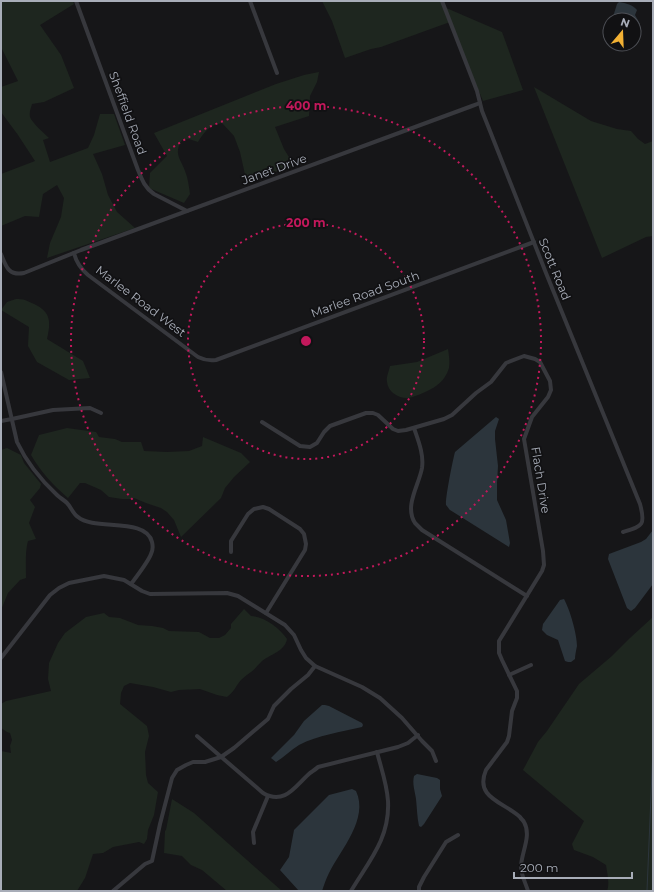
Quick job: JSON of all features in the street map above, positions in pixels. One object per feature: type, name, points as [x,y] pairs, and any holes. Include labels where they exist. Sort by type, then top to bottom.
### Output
[{"type":"street","name":"Sheffield Road","points":[[76,1],[144,184],[150,191],[187,211]]},
{"type":"street","points":[[250,1],[277,73]]},
{"type":"street","name":"Scott Road","points":[[442,1],[471,74],[490,131],[640,504],[643,516],[641,523],[638,527],[623,532]]},
{"type":"street","name":"Janet Drive","points":[[1,254],[8,270],[18,274],[24,273],[74,253],[480,103]]},
{"type":"street","name":"Marlee Road South","points":[[203,360],[216,360],[534,242]]},
{"type":"street","name":"Marlee Road West","points":[[74,253],[80,267],[88,275],[203,360]]},
{"type":"street","name":"Flach Drive","points":[[262,422],[300,446],[310,447],[317,443],[330,426],[366,413],[378,415],[393,429],[406,430],[444,419],[452,414],[491,382],[506,363],[524,356],[540,362],[550,381],[551,390],[548,397],[532,417],[524,439],[543,551],[544,565],[542,571],[499,641],[499,653],[517,691],[517,698],[512,711],[507,742],[486,770],[482,782],[487,794],[515,813],[524,822],[527,843],[521,870],[528,891]]},
{"type":"street","points":[[1,372],[17,442],[21,452],[44,482],[58,496],[68,503],[77,517],[85,521],[134,527],[148,534],[152,539],[153,548],[151,555],[131,584]]},
{"type":"street","points":[[1,421],[53,410],[90,408],[102,413]]},
{"type":"street","points":[[414,428],[422,452],[422,467],[412,499],[411,508],[412,517],[415,523],[422,530],[527,596]]},
{"type":"street","points":[[231,552],[231,542],[248,514],[254,509],[263,507],[269,510],[300,528],[304,534],[306,544],[304,550],[266,613]]},
{"type":"street","points":[[1,658],[50,595],[58,588],[69,583],[104,576],[124,580],[150,594],[227,593],[238,596],[285,625],[294,635],[306,658],[315,666],[362,687],[380,698],[418,735],[432,751],[436,761]]},
{"type":"street","points":[[510,675],[531,665]]},
{"type":"street","points":[[113,891],[145,864],[152,861],[172,778],[177,770],[193,762],[205,762],[221,757],[240,744],[268,719],[274,706],[308,675],[315,666]]},
{"type":"street","points":[[197,736],[263,793],[268,796],[280,797],[287,794],[318,767],[398,748],[408,743],[418,735]]},
{"type":"street","points":[[351,891],[377,850],[388,820],[388,800],[377,752]]},
{"type":"street","points":[[254,843],[253,832],[268,796]]},
{"type":"street","points":[[419,891],[424,877],[446,842],[458,835]]},
{"type":"shaded area","points":[[1,1],[73,1],[74,4],[40,25],[61,55],[74,88],[44,102],[32,104],[30,117],[49,138],[43,140],[50,162],[88,148],[94,135],[100,114],[114,114],[125,145],[93,154],[102,174],[108,195],[117,212],[135,228],[47,258],[50,243],[61,217],[64,198],[57,185],[43,194],[39,217],[25,216],[1,226],[1,174],[35,161],[1,112],[1,87],[18,81],[1,47]]},
{"type":"shaded area","points":[[322,1],[442,1],[444,7],[502,32],[523,90],[483,101],[450,22],[381,47],[345,58],[332,21]]},
{"type":"shaded area","points":[[619,2],[629,4],[637,10],[636,12],[614,12]]},
{"type":"shaded area","points":[[319,72],[317,82],[310,96],[309,116],[275,127],[284,149],[295,167],[246,179],[240,152],[234,136],[222,123],[214,125],[208,129],[198,142],[189,139],[182,140],[179,145],[178,153],[187,177],[190,194],[184,203],[149,188],[150,173],[167,156],[154,133],[276,84]]},
{"type":"shaded area","points":[[534,87],[591,121],[617,129],[631,131],[645,144],[653,141],[653,236],[646,237],[602,258]]},
{"type":"shaded area","points":[[16,299],[26,300],[44,310],[47,314],[49,323],[47,339],[83,361],[90,378],[69,380],[37,362],[28,346],[29,327],[1,310],[7,302]]},
{"type":"shaded area","points":[[448,349],[448,371],[446,376],[434,388],[410,398],[397,396],[389,389],[387,376],[390,366],[417,362]]},
{"type":"shaded area","points":[[496,417],[499,419],[495,431],[498,466],[497,500],[506,520],[510,543],[509,547],[450,510],[446,505],[455,452]]},
{"type":"shaded area","points":[[67,428],[96,432],[99,437],[115,439],[122,442],[141,442],[144,451],[189,451],[202,446],[203,437],[241,453],[250,462],[225,488],[221,498],[181,537],[174,520],[161,508],[134,498],[122,499],[109,497],[101,490],[85,483],[80,483],[68,498],[57,488],[43,473],[31,455],[39,435]]},
{"type":"shaded area","points":[[7,448],[21,455],[24,463],[41,484],[40,488],[30,500],[35,507],[29,523],[36,539],[28,541],[26,554],[26,578],[20,580],[8,593],[1,610],[1,450]]},
{"type":"shaded area","points":[[653,530],[653,584],[635,608],[631,611],[627,608],[608,559],[609,554],[641,542],[646,539]]},
{"type":"shaded area","points":[[564,599],[569,609],[577,641],[575,659],[571,662],[565,661],[558,640],[547,635],[542,630],[543,624],[560,600]]},
{"type":"shaded area","points":[[244,609],[251,616],[261,618],[271,624],[287,639],[284,647],[262,661],[254,670],[241,680],[227,697],[200,689],[171,692],[130,683],[124,686],[121,693],[120,704],[147,726],[149,736],[145,752],[146,775],[148,783],[158,792],[154,815],[148,830],[147,839],[144,844],[139,842],[113,847],[103,853],[93,854],[85,878],[77,891],[1,891],[1,751],[11,753],[10,746],[12,740],[10,733],[1,728],[1,704],[6,701],[51,691],[48,679],[49,663],[58,643],[65,633],[86,617],[104,613],[109,617],[120,618],[138,625],[163,628],[169,631],[199,632],[210,638],[219,638],[225,635],[231,628],[231,624]]},
{"type":"shaded area","points":[[653,617],[653,891],[607,891],[608,881],[606,865],[593,857],[574,850],[572,844],[584,821],[523,770],[538,742],[579,684],[612,656]]},
{"type":"shaded area","points":[[322,705],[329,706],[362,723],[362,727],[330,734],[306,742],[296,747],[276,762],[271,758],[294,735],[304,721]]},
{"type":"shaded area","points":[[417,774],[440,780],[442,796],[421,827],[418,823],[413,785],[414,776]]},
{"type":"shaded area","points":[[352,789],[356,791],[359,802],[359,812],[352,834],[329,873],[322,891],[299,891],[280,870],[289,857],[294,830],[329,795]]},
{"type":"shaded area","points":[[172,799],[194,813],[282,891],[227,891],[202,870],[191,865],[182,856],[164,853],[165,831]]},
{"type":"waterway","points":[[647,891],[653,748]]}]
